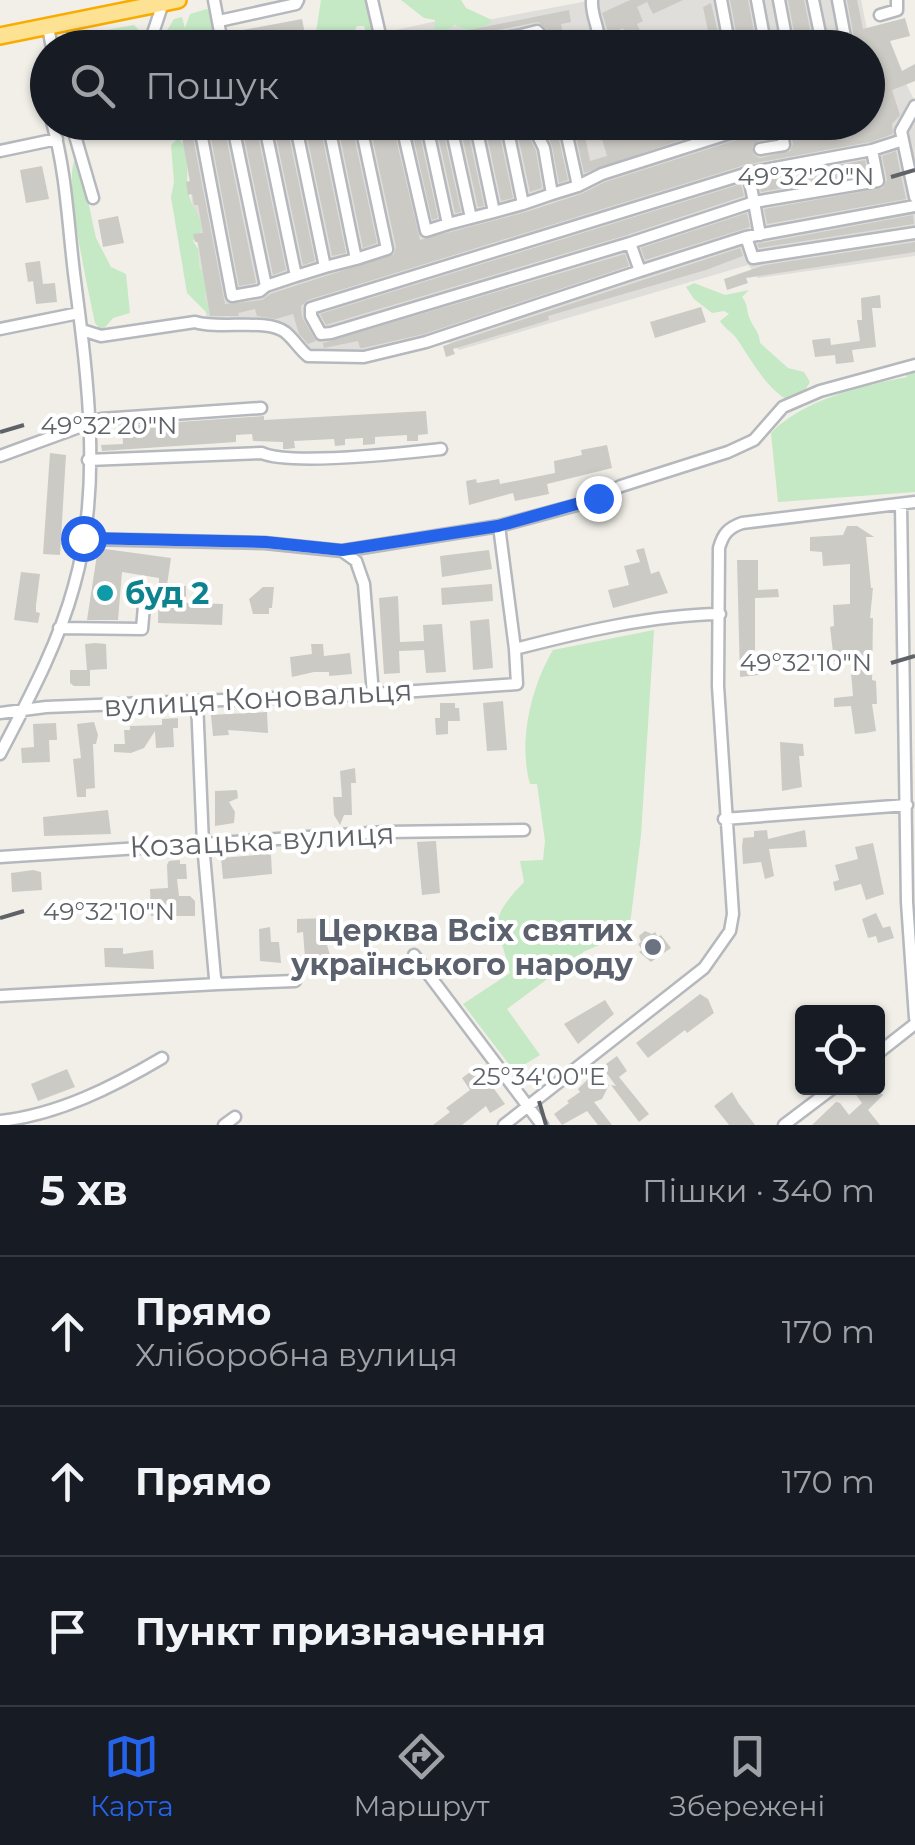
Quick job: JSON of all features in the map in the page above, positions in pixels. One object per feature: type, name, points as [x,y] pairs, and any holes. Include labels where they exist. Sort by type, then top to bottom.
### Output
[{"type":"highway","points":[[77,30],[171,2]]},
{"type":"highway","points":[[0,36],[30,37]]},
{"type":"street","points":[[214,0],[220,30]]},
{"type":"street","points":[[252,0],[255,14]]},
{"type":"street","points":[[219,22],[296,4],[298,0]]},
{"type":"street","points":[[372,0],[380,30]]},
{"type":"street","points":[[592,0],[598,30]]},
{"type":"street","points":[[721,0],[727,30]]},
{"type":"street","points":[[756,0],[762,30]]},
{"type":"street","points":[[779,0],[785,30]]},
{"type":"street","points":[[813,0],[819,30]]},
{"type":"street","points":[[838,0],[844,30]]},
{"type":"street","points":[[880,15],[897,10],[897,0]]},
{"type":"street","points":[[157,30],[171,2]]},
{"type":"street","points":[[915,106],[901,131],[915,196]]},
{"type":"street","points":[[0,151],[47,140]]},
{"type":"street","points":[[0,754],[23,710],[74,587],[83,538],[89,382],[57,140]]},
{"type":"street","points":[[76,140],[93,198]]},
{"type":"street","points":[[202,140],[232,296],[260,291],[325,266],[387,249],[364,140]]},
{"type":"street","points":[[236,140],[266,286]]},
{"type":"street","points":[[268,140],[296,276]]},
{"type":"street","points":[[300,140],[325,266]]},
{"type":"street","points":[[332,140],[356,258]]},
{"type":"street","points":[[405,140],[426,230],[522,204],[708,140]]},
{"type":"street","points":[[430,140],[448,224]]},
{"type":"street","points":[[454,140],[471,218]]},
{"type":"street","points":[[478,140],[494,212]]},
{"type":"street","points":[[510,140],[522,204]]},
{"type":"street","points":[[539,140],[552,194]]},
{"type":"street","points":[[568,140],[578,186]]},
{"type":"street","points":[[760,148],[784,145],[783,140]]},
{"type":"street","points":[[872,150],[878,180],[754,202],[331,333],[321,334],[311,316],[311,308],[748,174],[872,150],[903,140]]},
{"type":"street","points":[[748,174],[760,235]]},
{"type":"street","points":[[82,330],[101,336],[195,322],[221,327],[253,325],[284,331],[308,356],[364,358],[445,337],[746,238],[915,206]]},
{"type":"street","points":[[746,238],[753,258],[915,233]]},
{"type":"street","points":[[630,243],[640,272]]},
{"type":"street","points":[[0,329],[79,312]]},
{"type":"street","points":[[83,538],[265,542],[342,550],[498,526],[588,502],[621,486],[728,452],[754,440],[783,407],[820,391],[915,364]]},
{"type":"street","points":[[0,456],[80,424],[122,416],[261,408]]},
{"type":"street","points":[[88,460],[262,453],[273,458],[307,457],[441,449]]},
{"type":"street","points":[[504,1125],[704,968],[730,931],[718,686],[722,536],[730,528],[915,502]]},
{"type":"street","points":[[885,1047],[915,1021],[907,902],[901,504]]},
{"type":"street","points":[[498,526],[514,649],[684,614],[720,614]]},
{"type":"street","points":[[342,550],[356,561],[364,584],[373,694]]},
{"type":"street","points":[[58,628],[142,629],[144,606]]},
{"type":"street","name":"вулиця Коновальця","points":[[0,713],[517,684],[514,649]]},
{"type":"street","points":[[197,701],[209,931],[218,984]]},
{"type":"street","points":[[724,819],[907,805]]},
{"type":"street","name":"Козацька вулиця","points":[[0,857],[386,832],[524,830]]},
{"type":"street","points":[[414,955],[542,1125]]},
{"type":"street","points":[[0,996],[295,981]]},
{"type":"street","points":[[0,1121],[40,1114],[126,1079],[162,1058]]},
{"type":"street","points":[[784,1125],[824,1095]]},
{"type":"street","points":[[224,1125],[235,1117]]},
{"type":"shaded area","points":[[593,0],[861,0],[867,30],[396,30],[437,21],[439,29]]},
{"type":"shaded area","points":[[898,67],[915,102],[915,256],[758,278],[748,265],[459,350],[439,336],[363,355],[314,354],[281,325],[207,321],[184,140],[885,140],[885,71]]},
{"type":"green space","points":[[321,0],[370,0],[376,11],[375,30],[357,26],[355,30],[316,30]]},
{"type":"green space","points":[[401,0],[461,0],[466,8],[492,20],[474,30],[455,25],[434,30],[435,20],[424,18]]},
{"type":"green space","points":[[207,9],[214,30],[167,30],[174,19],[182,17],[185,28],[190,14]]},
{"type":"green space","points":[[134,25],[139,30],[106,30]]},
{"type":"green space","points":[[180,140],[187,156],[188,192],[202,225],[193,241],[200,269],[214,271],[211,290],[204,297],[209,315],[187,293],[171,197],[171,145]]},
{"type":"green space","points":[[75,159],[79,159],[96,238],[111,267],[126,274],[130,313],[113,318],[102,331],[95,323],[78,238],[72,190]]},
{"type":"green space","points":[[694,283],[725,295],[749,290],[742,297],[760,343],[788,368],[804,372],[810,382],[801,397],[789,401],[773,389],[720,321],[729,314],[712,313],[694,299],[686,287]]},
{"type":"green space","points":[[915,366],[915,492],[778,502],[771,433],[817,403],[907,377],[904,372]]},
{"type":"green space","points":[[654,630],[641,835],[629,933],[585,951],[507,1009],[540,1055],[514,1071],[463,1004],[510,973],[499,933],[499,915],[524,882],[520,861],[543,860],[545,841],[537,784],[530,784],[525,751],[538,681],[553,650]]},
{"type":"building","points":[[630,0],[683,0],[653,14],[647,2],[637,7],[643,21],[637,24],[640,30],[607,30],[602,13]]},
{"type":"building","points":[[730,0],[748,0],[754,30],[736,30]]},
{"type":"building","points":[[788,0],[804,0],[810,30],[794,30]]},
{"type":"building","points":[[847,0],[857,0],[863,29],[905,18],[910,36],[890,41],[902,71],[915,64],[915,81],[892,90],[900,115],[892,124],[893,134],[885,137],[885,30],[853,30]]},
{"type":"building","points":[[711,3],[717,30],[708,30],[703,7]]},
{"type":"building","points":[[569,10],[571,22],[561,24],[562,30],[547,30],[538,22],[498,30],[469,30]]},
{"type":"building","points":[[302,19],[304,30],[243,30]]},
{"type":"building","points":[[182,140],[193,140],[225,304],[262,300],[270,294],[394,254],[396,247],[373,140],[396,140],[420,240],[526,212],[736,140],[763,140],[752,147],[754,155],[760,158],[790,151],[792,140],[876,140],[745,165],[308,300],[301,306],[302,317],[316,341],[308,344],[299,334],[293,314],[276,319],[257,316],[255,309],[238,313],[239,316],[210,316],[198,242],[193,234],[203,233],[198,205],[194,205],[192,194],[188,195],[186,182],[190,181]]},
{"type":"building","points":[[211,140],[227,140],[256,283],[239,286]]},
{"type":"building","points":[[245,140],[259,140],[286,270],[273,275]]},
{"type":"building","points":[[277,140],[290,140],[315,261],[303,265]]},
{"type":"building","points":[[308,140],[323,140],[346,253],[332,256]]},
{"type":"building","points":[[341,140],[355,140],[377,243],[363,248]]},
{"type":"building","points":[[414,140],[421,140],[438,218],[432,220]]},
{"type":"building","points":[[439,140],[445,140],[461,212],[455,213]]},
{"type":"building","points":[[463,140],[470,140],[484,206],[478,207]]},
{"type":"building","points":[[488,140],[501,140],[513,198],[501,201]]},
{"type":"building","points":[[519,140],[530,140],[536,151],[542,188],[530,192]]},
{"type":"building","points":[[549,140],[559,140],[568,180],[559,183]]},
{"type":"building","points":[[577,140],[586,140],[590,161],[607,156],[602,140],[681,140],[584,173]]},
{"type":"building","points":[[896,151],[906,199],[767,224],[764,209],[883,188],[887,180],[882,156]]},
{"type":"building","points":[[865,160],[868,174],[761,192],[758,180]]},
{"type":"building","points":[[42,166],[49,199],[26,203],[20,170]]},
{"type":"building","points":[[741,184],[744,196],[627,235],[326,325],[320,314]]},
{"type":"building","points":[[747,213],[750,227],[645,260],[641,248]]},
{"type":"building","points":[[913,215],[914,224],[759,248],[757,244]]},
{"type":"building","points":[[118,216],[124,243],[103,247],[98,220]]},
{"type":"building","points":[[915,242],[915,252],[746,278],[748,283],[727,290],[724,279],[765,265]]},
{"type":"building","points":[[740,248],[743,256],[706,270],[548,316],[549,320],[453,349],[455,354],[446,357],[443,346]]},
{"type":"building","points":[[625,254],[629,266],[424,334],[363,348],[358,341],[324,348],[323,343]]},
{"type":"building","points":[[40,261],[43,284],[55,283],[57,302],[36,304],[33,281],[28,282],[25,263]]},
{"type":"building","points":[[880,295],[881,308],[872,308],[876,347],[852,350],[854,362],[836,364],[835,355],[815,357],[812,340],[830,338],[831,345],[860,341],[857,320],[862,320],[861,298]]},
{"type":"building","points":[[701,307],[706,322],[655,338],[650,322]]},
{"type":"building","points":[[426,411],[428,434],[418,435],[418,441],[407,441],[407,435],[375,437],[375,444],[363,445],[363,438],[345,439],[345,445],[335,446],[334,439],[294,441],[295,448],[283,449],[283,442],[253,441],[252,434],[236,435],[236,442],[102,451],[101,445],[123,444],[122,426]]},
{"type":"building","points":[[607,445],[612,468],[547,484],[549,494],[515,501],[513,493],[469,505],[466,481],[499,479],[500,484],[555,473],[554,461]]},
{"type":"building","points":[[50,453],[66,455],[60,555],[43,554]]},
{"type":"building","points":[[847,526],[857,526],[874,537],[866,537],[873,588],[870,618],[876,731],[855,734],[851,706],[834,707],[834,698],[853,696],[850,660],[834,661],[830,627],[834,626],[833,605],[850,604],[850,564],[823,566],[822,552],[810,551],[810,537],[843,535]]},
{"type":"building","name":"буд 2","points":[[98,548],[171,558],[167,585],[186,586],[186,603],[223,604],[222,625],[158,623],[159,578],[122,572],[118,620],[87,620]]},
{"type":"building","points":[[644,548],[651,574],[659,571],[668,593],[613,608],[608,590],[629,585],[624,566],[640,562],[636,550]]},
{"type":"building","points":[[489,550],[492,569],[442,577],[440,556]]},
{"type":"building","points":[[737,560],[758,560],[758,590],[778,589],[779,597],[755,598],[759,675],[740,677]]},
{"type":"building","points":[[21,572],[40,574],[38,623],[14,620]]},
{"type":"building","points":[[492,584],[493,601],[442,605],[441,588]]},
{"type":"building","points":[[263,587],[274,587],[272,608],[269,614],[253,614],[249,599]]},
{"type":"building","points":[[398,596],[400,642],[424,641],[423,625],[442,624],[446,672],[426,673],[424,650],[399,651],[400,673],[384,674],[379,598]]},
{"type":"building","points":[[489,619],[493,668],[473,670],[470,621]]},
{"type":"building","points":[[85,644],[106,644],[107,669],[90,670],[90,686],[74,686],[70,683],[70,670],[87,670]]},
{"type":"building","points":[[311,644],[323,644],[324,656],[350,653],[352,674],[329,676],[329,672],[314,672],[292,677],[290,657],[312,654]]},
{"type":"building","points":[[503,701],[507,750],[487,751],[483,703]]},
{"type":"building","points":[[440,703],[455,703],[460,721],[448,721],[448,734],[436,735],[435,718],[440,718]]},
{"type":"building","points":[[267,712],[268,733],[228,730],[229,735],[213,736],[211,715]]},
{"type":"building","points":[[178,718],[178,728],[173,728],[174,747],[156,748],[155,731],[144,748],[131,753],[114,752],[114,744],[125,744],[124,730],[130,730],[130,726],[162,725],[162,719]]},
{"type":"building","points":[[94,722],[98,735],[93,744],[95,788],[86,789],[86,797],[77,797],[73,759],[81,758],[77,724]]},
{"type":"building","points":[[56,723],[57,740],[49,740],[50,762],[22,763],[21,748],[34,747],[33,724]]},
{"type":"building","points":[[780,742],[803,744],[804,756],[799,756],[802,787],[782,791]]},
{"type":"building","points":[[355,768],[356,783],[351,783],[352,815],[344,815],[340,825],[334,815],[333,797],[342,797],[340,771]]},
{"type":"building","points":[[237,790],[238,798],[229,802],[235,812],[234,823],[215,826],[215,791]]},
{"type":"building","points":[[108,810],[111,834],[44,836],[43,817]]},
{"type":"building","points":[[767,830],[768,839],[805,830],[807,847],[769,849],[774,876],[765,879],[761,862],[743,864],[742,847],[743,838],[754,837],[754,831]]},
{"type":"building","points":[[436,841],[440,893],[422,895],[417,842]]},
{"type":"building","points":[[873,843],[884,894],[866,900],[861,884],[835,891],[833,882],[839,880],[835,865],[858,859],[855,847]]},
{"type":"building","points":[[271,855],[272,874],[223,879],[221,858]]},
{"type":"building","points":[[180,860],[180,864],[186,864],[187,879],[177,879],[179,896],[190,896],[195,901],[195,916],[151,916],[150,889],[168,888],[167,865],[169,861]]},
{"type":"building","points":[[41,872],[42,890],[12,892],[11,873]]},
{"type":"building","points":[[876,913],[883,928],[890,926],[894,938],[878,943],[876,936],[868,938],[862,919]]},
{"type":"building","points":[[328,918],[330,955],[305,958],[303,932],[297,933],[297,919]]},
{"type":"building","points":[[270,927],[271,942],[279,942],[281,963],[260,961],[259,929]]},
{"type":"building","name":"Церква Всіх святих українського народу","points":[[645,931],[661,935],[671,948],[651,962],[639,952],[639,936]]},
{"type":"building","points":[[104,948],[123,948],[123,954],[153,950],[154,969],[105,967]]},
{"type":"building","points":[[700,994],[708,999],[714,1013],[648,1058],[636,1043]]},
{"type":"building","points":[[605,1000],[614,1014],[578,1044],[564,1024]]},
{"type":"building","points":[[617,1056],[627,1071],[619,1077],[649,1114],[639,1122],[602,1067]]},
{"type":"building","points":[[67,1069],[75,1087],[38,1101],[31,1084]]},
{"type":"building","points":[[473,1070],[505,1104],[490,1113],[486,1106],[462,1125],[433,1125],[450,1112],[446,1108],[470,1090],[462,1078]]},
{"type":"building","points":[[590,1077],[594,1082],[609,1085],[602,1099],[594,1102],[612,1125],[598,1125],[587,1111],[562,1125],[554,1114],[580,1092],[578,1089]]},
{"type":"building","points":[[732,1092],[755,1125],[729,1125],[714,1106]]},
{"type":"building","points":[[856,1095],[883,1095],[868,1110],[880,1125],[812,1125],[836,1102],[849,1115],[862,1103]]},
{"type":"waterway","points":[[910,373],[915,371]]},
{"type":"place","name":"буд 2","points":[[105,593]]},
{"type":"place","name":"Церква Всіх святих українського народу","points":[[653,947]]},
{"type":"route","points":[[83,538],[202,544],[265,542],[342,550],[474,531],[598,498]]}]
